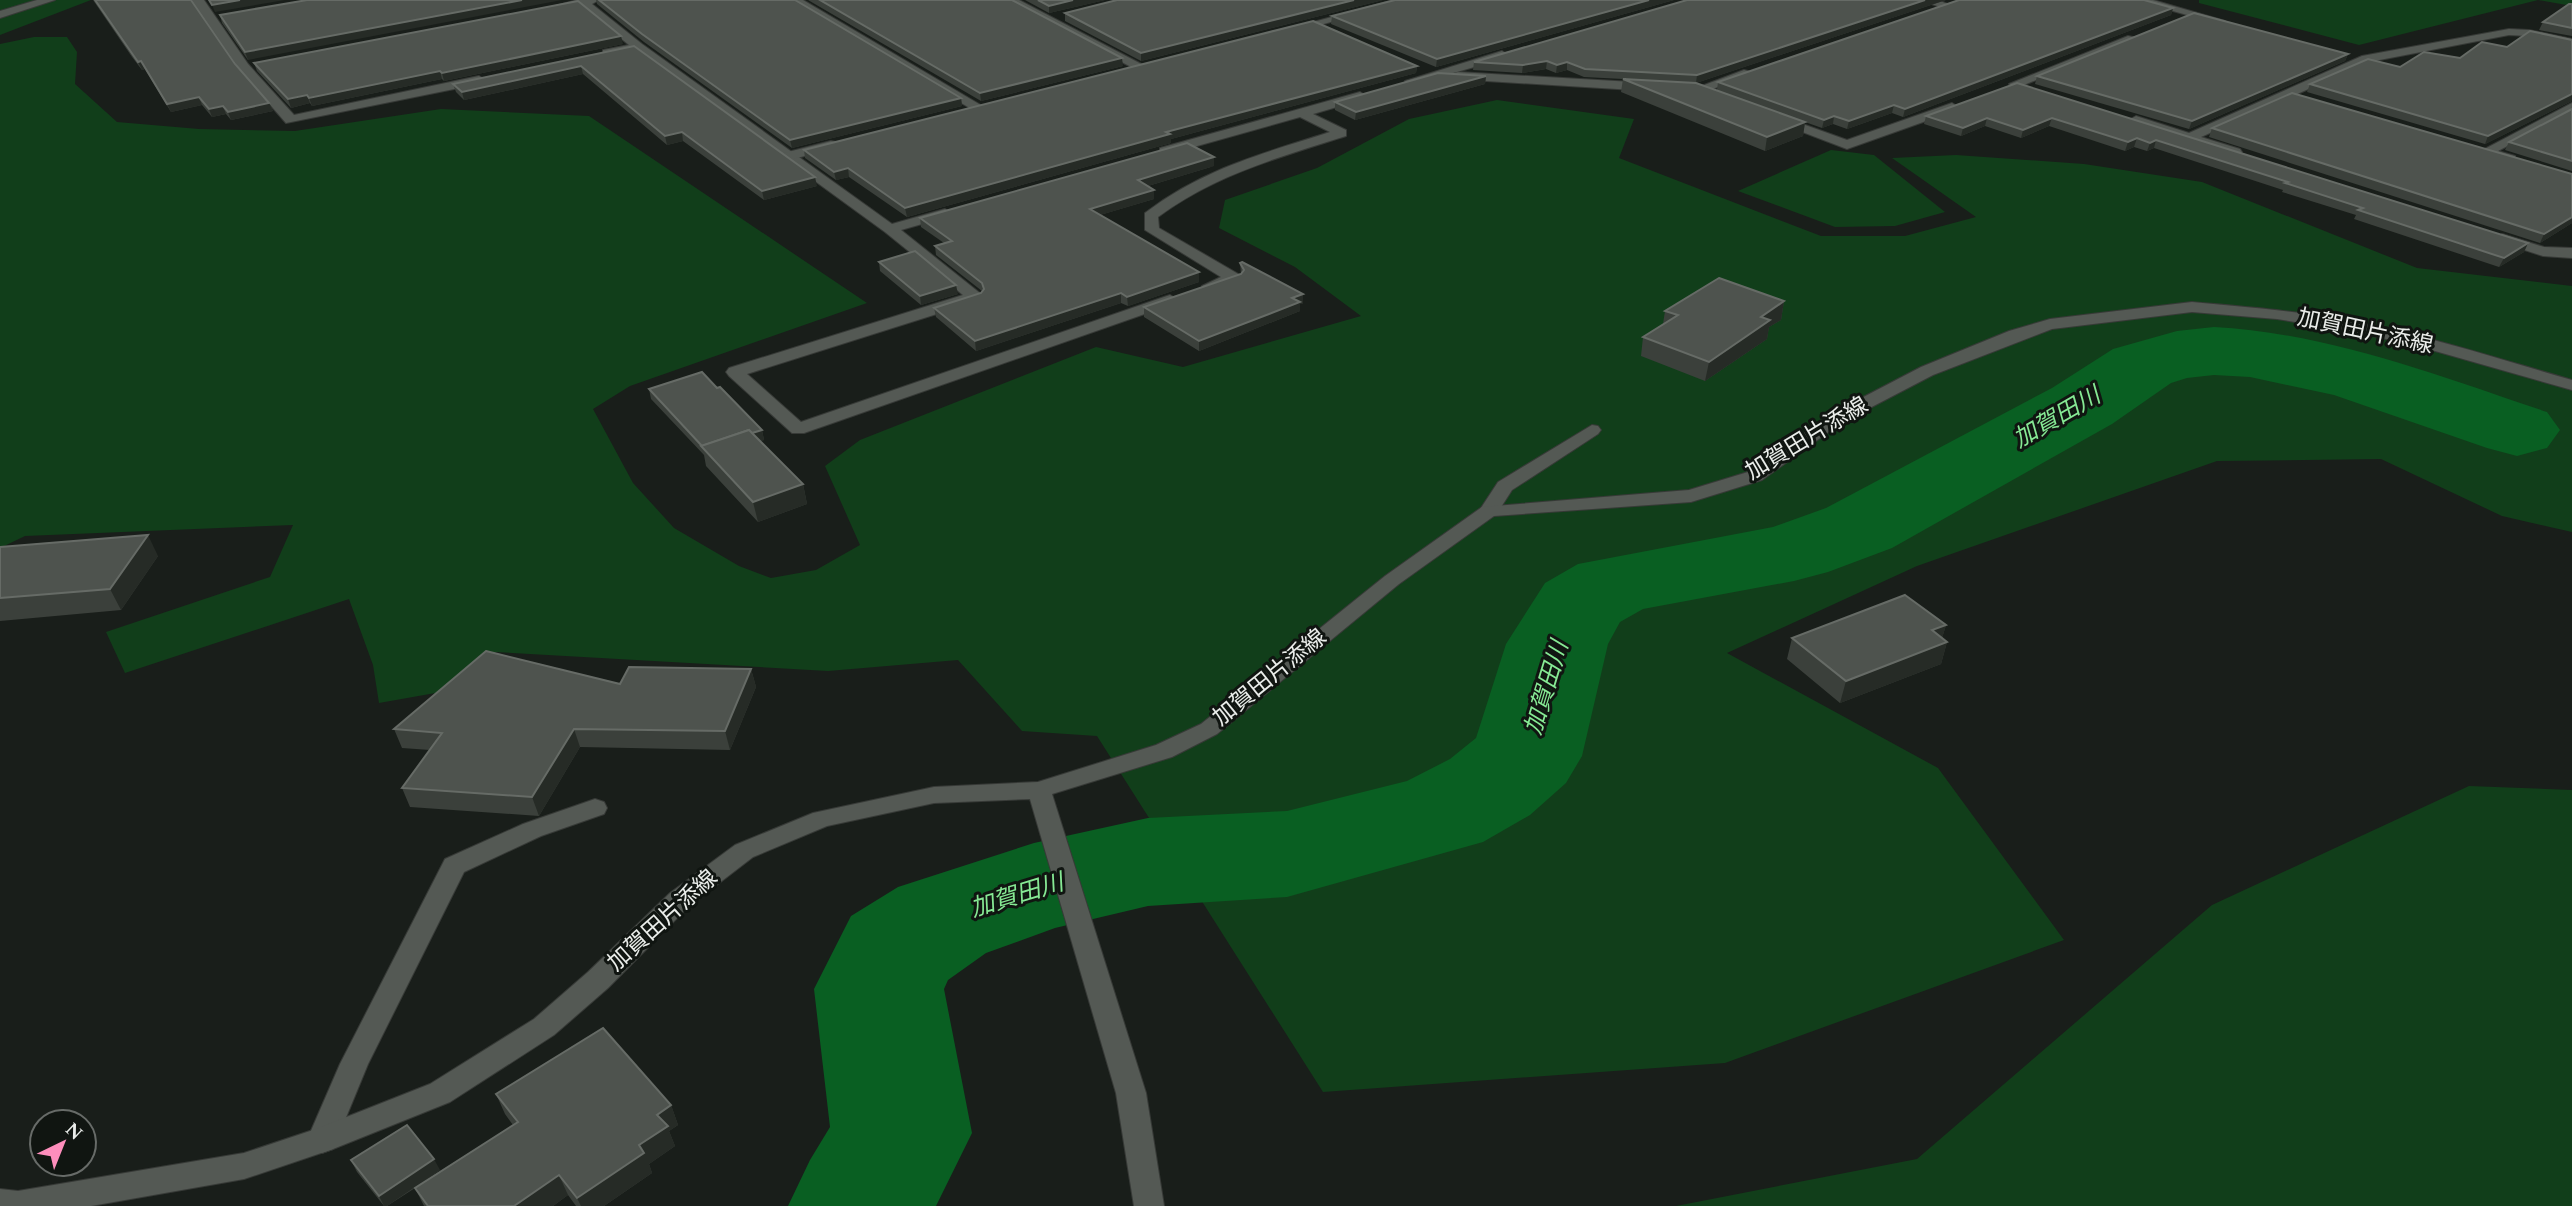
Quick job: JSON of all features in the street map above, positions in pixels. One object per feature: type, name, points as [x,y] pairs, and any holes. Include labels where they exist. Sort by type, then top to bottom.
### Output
[{"type":"street","points":[[0,15],[49,0]]},
{"type":"street","points":[[198,0],[244,66],[291,120],[491,78]]},
{"type":"street","points":[[794,0],[978,107]]},
{"type":"street","points":[[1010,0],[1145,65],[1125,70]]},
{"type":"street","points":[[1278,33],[1407,0]]},
{"type":"street","points":[[1919,15],[1950,4],[1926,0]]},
{"type":"street","points":[[2140,0],[2232,25]]},
{"type":"street","points":[[542,10],[588,1],[638,47],[890,229],[975,297],[735,372],[798,429],[1234,278],[1152,230],[1150,216],[1170,201],[1229,169],[1341,133],[1301,113]]},
{"type":"street","points":[[2167,24],[2192,14]]},
{"type":"street","points":[[1049,19],[1062,15]]},
{"type":"street","points":[[213,19],[227,17]]},
{"type":"street","points":[[1316,23],[1340,33]]},
{"type":"street","points":[[2190,136],[2296,96],[2366,59],[2509,32],[2529,33],[2572,43]]},
{"type":"street","points":[[2042,92],[2009,86],[2142,34]]},
{"type":"street","points":[[598,55],[638,47]]},
{"type":"street","points":[[1155,154],[1514,51]]},
{"type":"street","points":[[2339,52],[2366,59]]},
{"type":"street","points":[[244,66],[258,64]]},
{"type":"street","points":[[1410,64],[1434,74],[1670,89]]},
{"type":"street","points":[[1722,99],[1690,90],[1763,68]]},
{"type":"street","points":[[1760,113],[1847,145],[1964,102]]},
{"type":"street","points":[[2523,163],[2480,150],[2572,107]]},
{"type":"street","points":[[2123,116],[2253,157]]},
{"type":"street","points":[[789,156],[843,142]]},
{"type":"street","points":[[890,229],[956,210]]},
{"type":"street","points":[[2493,235],[2543,251],[2572,253]]},
{"type":"street","name":"加賀田片添線","points":[[0,1203],[18,1205],[244,1166],[322,1140],[440,1093],[544,1027],[679,900],[744,851],[822,819],[934,795],[1039,790],[1164,751],[1209,729],[1392,580],[1489,511],[1691,496],[1755,476],[1835,419],[1927,371],[2015,335],[2050,324],[2192,307],[2277,314],[2351,326],[2425,343],[2572,385]]},
{"type":"street","points":[[1489,511],[1505,486],[1592,430]]},
{"type":"street","points":[[1039,790],[1131,1093],[1149,1206]]},
{"type":"street","points":[[322,1140],[354,1064],[454,866],[532,830],[595,808]]},
{"type":"green space","points":[[0,0],[91,0],[0,35]]},
{"type":"green space","points":[[2199,0],[2538,0],[2359,45],[2199,3]]},
{"type":"green space","points":[[2538,0],[2572,0],[2572,6]]},
{"type":"green space","points":[[34,37],[67,37],[77,52],[75,84],[117,122],[199,129],[295,131],[441,109],[589,116],[867,303],[630,386],[593,409],[633,483],[674,528],[739,566],[771,578],[816,570],[860,545],[825,466],[860,440],[1096,347],[1183,367],[1361,316],[1295,267],[1219,228],[1225,200],[1317,168],[1409,119],[1497,100],[1634,119],[1619,158],[1821,236],[1905,236],[1976,217],[1892,158],[1956,155],[2084,164],[2202,182],[2417,268],[2572,286],[2572,532],[2502,516],[2381,459],[2217,461],[1917,566],[1727,653],[1938,768],[2064,940],[1725,1063],[1323,1092],[1097,736],[1022,731],[958,660],[828,671],[496,652],[441,692],[379,703],[373,665],[349,599],[125,673],[106,632],[270,577],[293,525],[25,536],[0,548],[0,44]]},
{"type":"green space","points":[[1831,150],[1874,155],[1945,212],[1895,226],[1835,227],[1738,191]]},
{"type":"green space","points":[[2469,786],[2572,790],[2572,1206],[1676,1206],[1917,1159],[2212,905]]},
{"type":"building","points":[[95,0],[191,0],[235,64],[269,103],[228,112],[223,106],[209,109],[199,97],[167,104],[141,61],[138,62]]},
{"type":"building","points":[[209,0],[240,0],[212,5]]},
{"type":"building","points":[[307,0],[522,0],[245,52],[220,15]]},
{"type":"building","points":[[599,0],[795,0],[961,98],[790,140]]},
{"type":"building","points":[[820,0],[1012,0],[1122,58],[980,93]]},
{"type":"building","points":[[1038,0],[1073,0],[1049,6]]},
{"type":"building","points":[[1117,0],[1354,0],[1141,53],[1065,13]]},
{"type":"building","points":[[1395,0],[1649,0],[1437,59],[1332,16]]},
{"type":"building","points":[[1687,0],[1925,0],[1697,75],[1585,69],[1567,62],[1557,65],[1547,61],[1523,65],[1474,62]]},
{"type":"building","points":[[1959,0],[2144,0],[2173,8],[1905,109],[1894,105],[1849,121],[1834,116],[1824,120],[1718,82]]},
{"type":"building","points":[[578,1],[621,36],[309,98],[307,95],[288,99],[254,63]]},
{"type":"building","points":[[2572,4],[2572,28],[2543,22]]},
{"type":"building","points":[[2194,13],[2348,54],[2192,121],[2037,76]]},
{"type":"building","points":[[1313,21],[1417,66],[1166,132],[1170,134],[905,208],[848,168],[834,172],[804,150]]},
{"type":"building","points":[[2530,31],[2572,40],[2572,94],[2488,136],[2310,84],[2368,59],[2400,67],[2424,52],[2460,58],[2482,42],[2507,47]]},
{"type":"building","points":[[634,46],[815,177],[762,191],[682,132],[665,136],[581,66],[462,92],[453,84]]},
{"type":"building","points":[[1438,73],[1486,76],[1356,112],[1335,102]]},
{"type":"building","points":[[1623,79],[1696,83],[1805,122],[1767,137]]},
{"type":"building","points":[[2017,83],[2528,243],[2504,258],[2358,210],[2363,208],[2285,183],[2288,182],[2156,140],[2150,143],[2137,138],[2128,142],[2052,118],[2023,130],[1987,118],[1963,128],[1926,116]]},
{"type":"building","points":[[2292,93],[2572,174],[2572,217],[2544,234],[2212,128]]},
{"type":"building","points":[[2572,109],[2572,161],[2509,142]]},
{"type":"building","points":[[1187,143],[1214,157],[1138,180],[1154,190],[1090,209],[1199,272],[1127,297],[1121,293],[975,341],[934,308],[981,293],[984,289],[982,283],[935,246],[952,241],[920,218]]},
{"type":"building","points":[[915,251],[956,285],[920,296],[879,262]]},
{"type":"building","points":[[1240,263],[1303,294],[1292,298],[1300,302],[1199,341],[1144,307],[1241,274],[1244,270]]},
{"type":"building","points":[[1719,278],[1784,301],[1761,317],[1770,320],[1709,362],[1643,337],[1678,315],[1665,311]]},
{"type":"building","points":[[702,372],[762,430],[752,433],[749,430],[702,446],[649,389]]},
{"type":"building","points":[[749,430],[803,484],[753,502],[701,446]]},
{"type":"building","points":[[148,535],[110,589],[0,598],[0,547]]},
{"type":"building","points":[[1905,595],[1946,625],[1932,630],[1947,642],[1846,681],[1792,638]]},
{"type":"building","points":[[486,651],[620,684],[629,667],[751,669],[725,731],[574,729],[532,797],[402,788],[442,733],[394,729]]},
{"type":"building","points":[[603,1028],[671,1105],[657,1115],[668,1126],[639,1145],[644,1153],[577,1198],[559,1175],[514,1206],[428,1206],[415,1188],[518,1122],[496,1094]]},
{"type":"building","points":[[407,1125],[434,1159],[379,1196],[351,1160]]},
{"type":"waterway","name":"加賀田川","points":[[862,1206],[901,1133],[879,989],[896,950],[942,920],[1034,888],[1148,862],[1287,854],[1442,813],[1490,787],[1526,756],[1557,644],[1580,604],[1613,585],[1794,552],[1859,528],[2082,406],[2142,366],[2177,355],[2214,351],[2250,353],[2295,361],[2362,377],[2517,430]]}]
